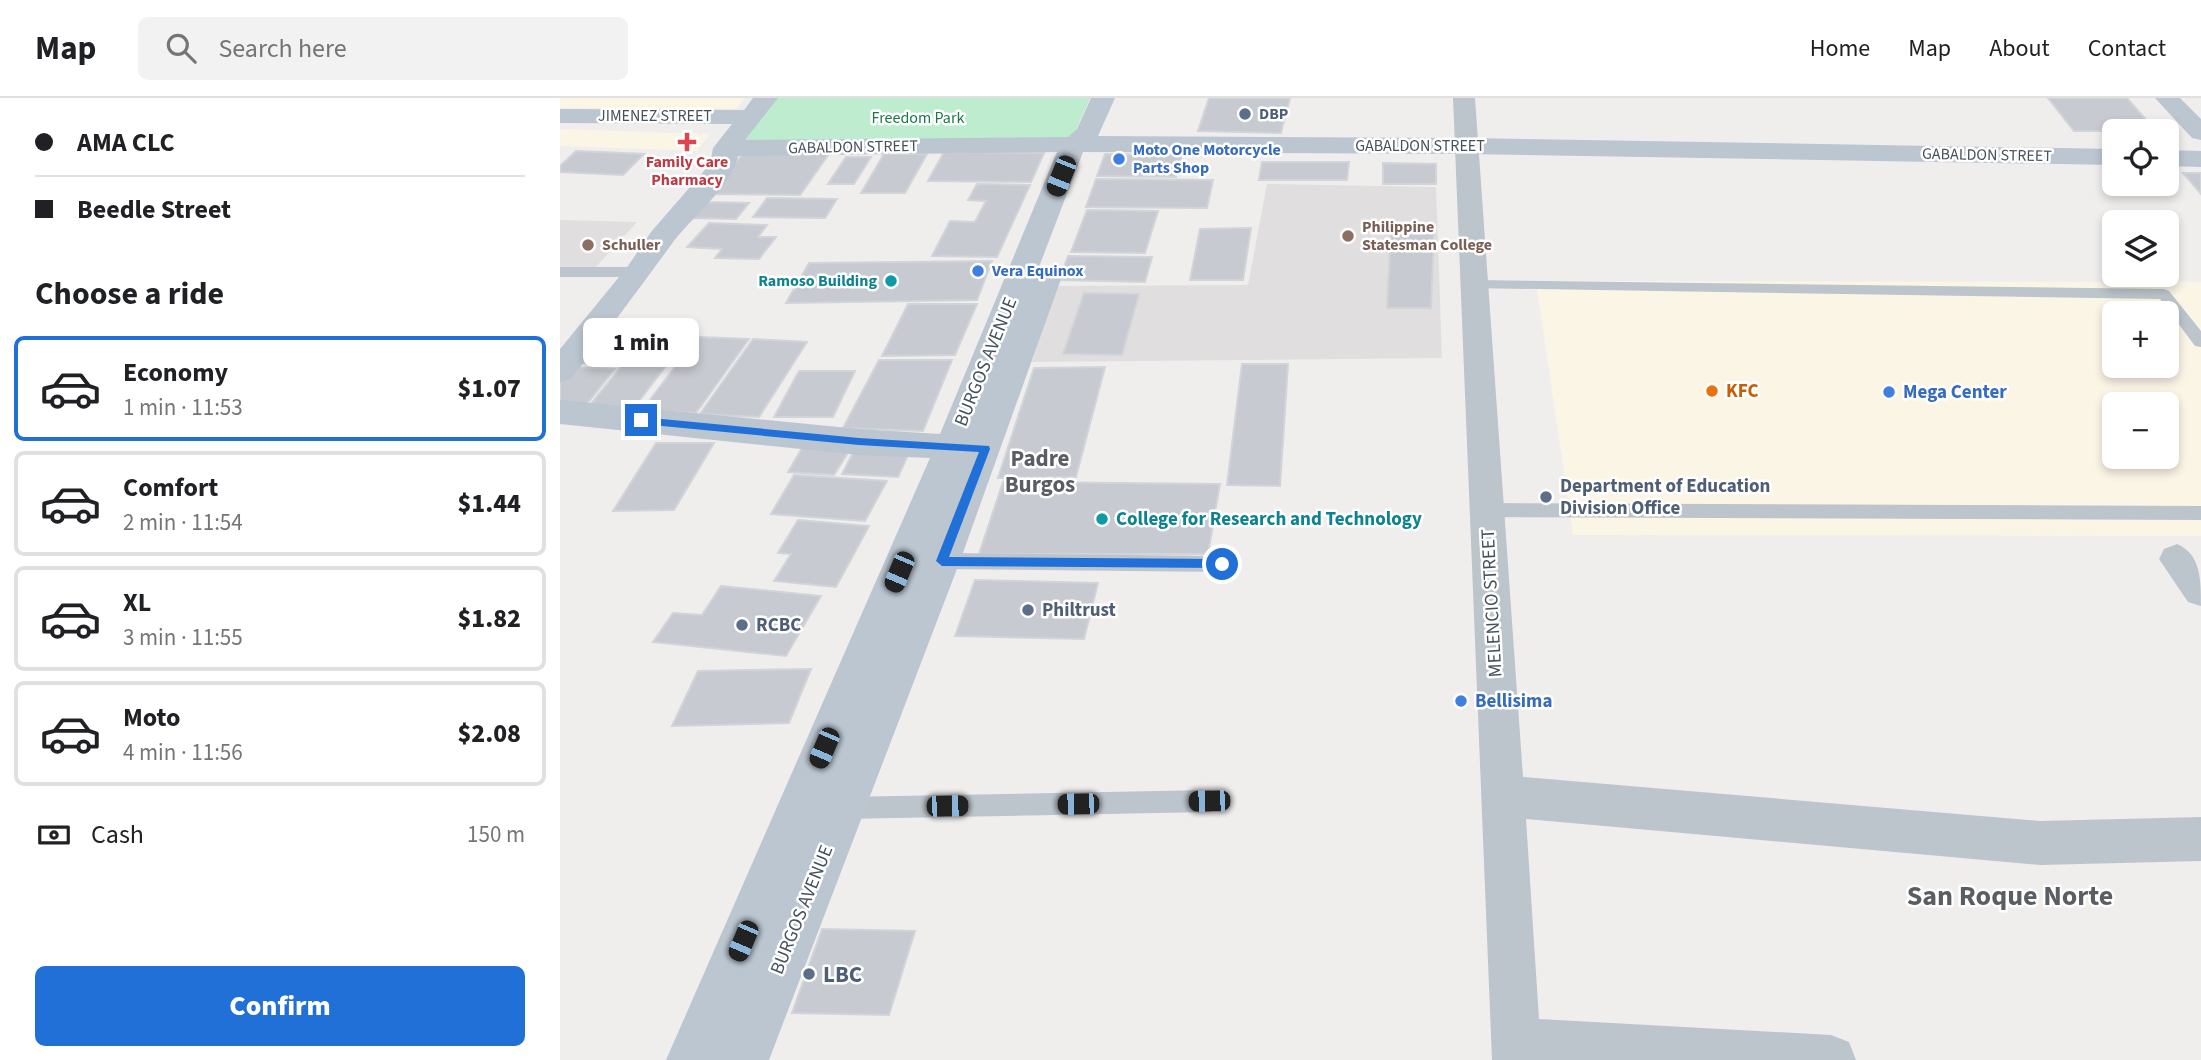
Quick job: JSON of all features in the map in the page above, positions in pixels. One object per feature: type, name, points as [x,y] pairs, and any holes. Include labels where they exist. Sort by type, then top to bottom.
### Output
[{"type":"street","name":"BURGOS AVENUE","points":[[742,1060],[838,785],[1103,98]]},
{"type":"street","name":"MELENCIO STREET","points":[[1464,98],[1517,1051]]},
{"type":"street","points":[[2167,98],[2201,133]]},
{"type":"street","points":[[560,371],[638,272],[661,238],[723,165],[726,148],[758,107]]},
{"type":"street","name":"JIMENEZ STREET","points":[[560,116],[758,107]]},
{"type":"street","name":"GABALDON STREET","points":[[726,148],[1085,141],[2102,157]]},
{"type":"street","points":[[2179,158],[2201,159]]},
{"type":"street","points":[[560,412],[859,442],[969,448]]},
{"type":"street","name":"BURGOS AVENUE","points":[[693,1060],[838,785],[942,561],[969,448]]},
{"type":"street","points":[[2177,559],[2201,591]]},
{"type":"street","points":[[1503,796],[2040,843],[2201,839]]},
{"type":"street","points":[[1517,1051],[1831,1060]]},
{"type":"lane","points":[[560,272],[638,272]]},
{"type":"lane","points":[[1475,285],[2164,294],[2201,342]]},
{"type":"lane","points":[[1487,510],[2201,513]]},
{"type":"lane","points":[[942,561],[1222,564]]},
{"type":"lane","points":[[838,785],[1209,801]]},
{"type":"shaded area","points":[[560,98],[745,98],[736,109],[560,108]]},
{"type":"shaded area","points":[[560,129],[710,134],[697,151],[560,146]]},
{"type":"shaded area","name":"Philippine Statesman College","points":[[1267,184],[1436,187],[1442,358],[1032,362],[1056,286],[1248,285]]},
{"type":"shaded area","name":"Schuller","points":[[560,220],[637,222],[595,268],[560,267]]},
{"type":"shaded area","points":[[1536,281],[2102,282],[2102,287],[2179,287],[2179,282],[2201,282],[2201,536],[1573,535]]},
{"type":"green space","name":"Freedom Park","points":[[771,98],[1090,98],[1072,139],[737,141]]},
{"type":"building","name":"DBP","points":[[1209,98],[1290,98],[1281,133],[1198,131]]},
{"type":"building","points":[[2048,98],[2127,98],[2145,119],[2102,119],[2102,131],[2074,131]]},
{"type":"building","points":[[746,150],[831,151],[800,195],[711,194]]},
{"type":"building","points":[[576,151],[644,154],[623,175],[560,172],[560,166]]},
{"type":"building","points":[[944,152],[1044,153],[1031,182],[928,181]]},
{"type":"building","points":[[884,154],[927,154],[905,193],[861,193]]},
{"type":"building","points":[[1105,154],[1182,155],[1176,177],[1097,176]]},
{"type":"building","points":[[846,157],[871,157],[854,184],[828,184]]},
{"type":"building","points":[[1262,162],[1349,162],[1347,180],[1259,180]]},
{"type":"building","points":[[1383,163],[1436,164],[1436,184],[1383,184]]},
{"type":"building","points":[[2183,173],[2201,173],[2201,194]]},
{"type":"building","points":[[1096,179],[1213,180],[1207,208],[1086,207]]},
{"type":"building","points":[[977,184],[1030,185],[997,257],[932,256],[950,221],[975,222],[986,201],[968,200]]},
{"type":"building","points":[[767,198],[837,199],[825,218],[753,217]]},
{"type":"building","points":[[704,202],[749,203],[736,219],[691,218]]},
{"type":"building","points":[[1087,210],[1158,211],[1145,253],[1071,252]]},
{"type":"building","points":[[709,223],[767,225],[758,237],[776,237],[759,259],[715,258],[722,249],[687,247]]},
{"type":"building","points":[[1251,228],[1243,280],[1190,280],[1200,229]]},
{"type":"building","points":[[1391,230],[1434,231],[1431,308],[1387,308]]},
{"type":"building","points":[[1068,256],[1152,257],[1145,282],[1059,280]]},
{"type":"building","name":"Ramoso Building","points":[[992,261],[977,300],[786,303],[809,263]]},
{"type":"building","points":[[1084,293],[1139,294],[1122,355],[1063,354]]},
{"type":"building","points":[[908,304],[977,304],[955,355],[882,356]]},
{"type":"building","points":[[597,336],[640,337],[619,364],[574,363]]},
{"type":"building","points":[[645,337],[687,338],[630,413],[585,411]]},
{"type":"building","points":[[698,337],[749,339],[696,413],[642,410]]},
{"type":"building","points":[[753,339],[807,342],[759,417],[700,414]]},
{"type":"building","points":[[879,360],[952,360],[923,431],[843,428]]},
{"type":"building","points":[[1242,364],[1288,364],[1280,486],[1227,485]]},
{"type":"building","points":[[568,367],[615,369],[582,410],[560,409],[560,376]]},
{"type":"building","points":[[1105,367],[1076,477],[998,478],[1034,368]]},
{"type":"building","points":[[799,371],[855,371],[833,417],[774,417]]},
{"type":"building","points":[[656,443],[714,443],[674,510],[613,511]]},
{"type":"building","points":[[802,448],[849,451],[834,475],[788,472]]},
{"type":"building","points":[[855,449],[910,451],[898,477],[842,474]]},
{"type":"building","points":[[794,475],[887,481],[865,521],[771,514]]},
{"type":"building","name":"College for Research and Technology","points":[[1003,482],[1220,484],[1208,554],[979,554]]},
{"type":"building","points":[[798,520],[869,526],[836,587],[774,581],[791,554],[778,553]]},
{"type":"building","name":"Philtrust","points":[[975,580],[1098,583],[1084,639],[955,636]]},
{"type":"building","points":[[721,586],[821,596],[786,656],[653,642],[673,613],[702,615]]},
{"type":"building","points":[[811,669],[789,723],[672,726],[698,671]]},
{"type":"building","points":[[822,929],[915,931],[889,1015],[792,1013]]},
{"type":"place","name":"DBP","points":[[1245,114]]},
{"type":"place","name":"Family Care Pharmacy","points":[[687,142]]},
{"type":"place","name":"Moto One Motorcycle Parts Shop","points":[[1119,159]]},
{"type":"place","name":"Philippine Statesman College","points":[[1348,236]]},
{"type":"place","name":"Schuller","points":[[588,245]]},
{"type":"place","name":"Vera Equinox","points":[[978,271]]},
{"type":"place","name":"Ramoso Building","points":[[891,281]]},
{"type":"place","name":"KFC","points":[[1712,391]]},
{"type":"place","name":"Mega Center","points":[[1889,392]]},
{"type":"place","name":"Department of Education Division Office","points":[[1546,497]]},
{"type":"place","name":"College for Research and Technology","points":[[1102,519]]},
{"type":"place","name":"Philtrust","points":[[1028,610]]},
{"type":"place","name":"RCBC","points":[[742,625]]},
{"type":"place","name":"Bellisima","points":[[1461,701]]},
{"type":"place","name":"LBC","points":[[809,974]]},
{"type":"district","name":"Padre Burgos","points":[[1040,471]]},
{"type":"district","name":"San Roque Norte","points":[[2010,896]]},
{"type":"route","points":[[641,420],[859,442],[985,449],[942,561],[1222,564]]}]
